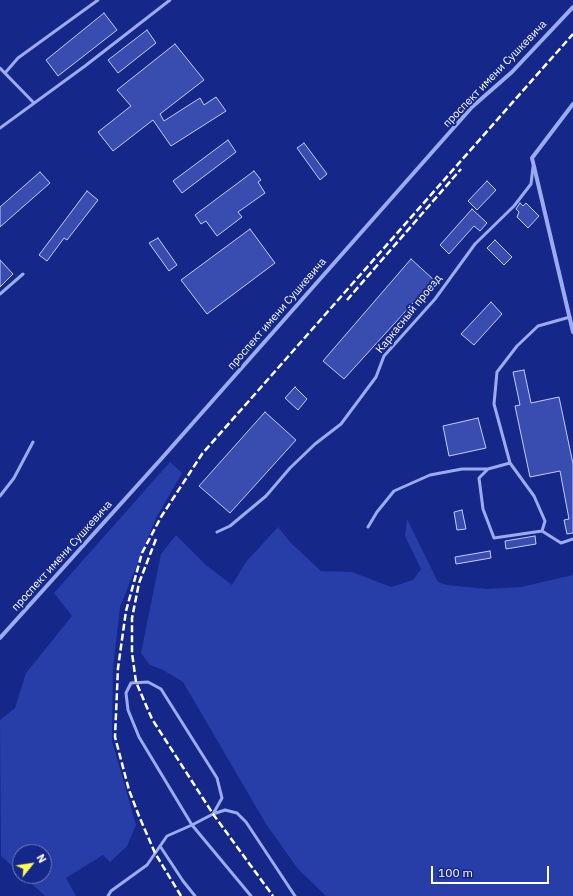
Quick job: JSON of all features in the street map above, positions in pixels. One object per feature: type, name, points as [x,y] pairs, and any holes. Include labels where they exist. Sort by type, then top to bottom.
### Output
[{"type":"street","name":"проспект имени Сушкевича","points":[[0,638],[162,458],[472,107],[512,72],[573,7]]},
{"type":"street","points":[[573,104],[532,158],[573,332]]},
{"type":"lane","points":[[4,73],[18,58],[98,0]]},
{"type":"lane","points":[[0,128],[33,102],[85,66],[170,0]]},
{"type":"lane","points":[[0,68],[33,102]]},
{"type":"lane","name":"Каркасный проезд","points":[[217,532],[230,526],[266,496],[290,468],[315,444],[341,424],[376,377],[384,356],[435,299],[475,244],[514,206],[531,184],[533,165]]},
{"type":"lane","points":[[0,294],[23,274]]},
{"type":"lane","points":[[542,531],[544,521],[534,496],[510,463],[494,404],[497,372],[517,346],[538,326],[570,317]]},
{"type":"lane","points":[[0,496],[14,478],[33,442]]},
{"type":"lane","points":[[368,527],[377,512],[394,491],[430,476],[462,470],[488,469],[510,463]]},
{"type":"lane","points":[[488,469],[479,478],[483,509],[494,538],[542,531],[561,543],[573,540]]},
{"type":"lane","points":[[213,814],[222,798],[217,778],[160,690],[148,682],[131,683],[126,693],[128,710],[140,737],[192,825],[251,896]]},
{"type":"lane","points":[[108,896],[111,891],[147,865],[167,836],[213,814],[225,810],[237,813],[246,822],[295,896]]},
{"type":"lane","points":[[160,846],[183,881],[195,896]]},
{"type":"shaded area","points":[[170,462],[182,473],[156,518],[120,607],[113,668],[112,741],[136,825],[127,846],[110,862],[103,855],[66,878],[76,896],[45,896],[32,884],[52,884],[52,844],[12,844],[12,866],[1,856],[0,720],[15,708],[26,673],[72,616],[54,593]]},
{"type":"shaded area","points":[[407,519],[438,582],[447,585],[487,589],[521,587],[573,575],[573,896],[326,896],[298,869],[266,824],[183,682],[163,670],[150,665],[141,653],[161,554],[176,535],[206,565],[232,585],[246,562],[278,527],[290,542],[321,571],[352,572],[391,587],[413,580],[421,569],[405,536]]},
{"type":"building","points":[[104,13],[117,30],[58,76],[46,60]]},
{"type":"building","points":[[147,30],[156,43],[118,73],[108,60]]},
{"type":"building","points":[[175,44],[204,80],[160,114],[164,121],[200,98],[204,105],[216,97],[226,111],[171,146],[153,120],[113,151],[98,132],[131,106],[117,90]]},
{"type":"building","points":[[228,140],[236,152],[182,193],[173,181]]},
{"type":"building","points":[[304,143],[327,174],[320,180],[297,148]]},
{"type":"building","points":[[254,171],[261,180],[258,182],[265,193],[238,212],[242,217],[217,236],[206,221],[201,224],[195,215]]},
{"type":"building","points":[[40,172],[50,183],[0,227],[0,207]]},
{"type":"building","points":[[487,181],[496,190],[477,210],[468,201]]},
{"type":"building","points":[[87,191],[98,200],[67,240],[64,238],[47,261],[39,255]]},
{"type":"building","points":[[520,203],[523,206],[526,203],[539,216],[528,228],[517,217],[519,212],[516,209]]},
{"type":"building","points":[[472,209],[487,223],[480,231],[474,226],[449,254],[440,245]]},
{"type":"building","points":[[250,229],[275,263],[207,314],[181,280]]},
{"type":"building","points":[[158,238],[177,265],[169,271],[149,243]]},
{"type":"building","points":[[495,240],[512,257],[504,265],[487,248]]},
{"type":"building","points":[[411,259],[434,280],[344,379],[323,361]]},
{"type":"building","points":[[0,260],[13,274],[0,287]]},
{"type":"building","points":[[491,302],[502,314],[474,345],[461,334]]},
{"type":"building","points":[[524,370],[531,403],[559,397],[573,464],[573,533],[567,534],[564,520],[569,519],[560,471],[530,477],[515,406],[520,405],[513,372]]},
{"type":"building","points":[[295,387],[307,399],[298,410],[285,398]]},
{"type":"building","points":[[265,412],[296,440],[230,513],[199,486]]},
{"type":"building","points":[[478,418],[486,448],[449,456],[443,426]]},
{"type":"building","points":[[462,510],[466,529],[457,530],[454,512]]},
{"type":"building","points":[[535,536],[536,544],[506,549],[505,541]]},
{"type":"building","points":[[490,551],[491,558],[456,564],[455,557]]},
{"type":"railway","points":[[181,896],[155,853],[139,816],[129,790],[115,737],[118,668],[126,611],[142,553],[161,517],[202,454],[573,34]]},
{"type":"railway","points":[[347,300],[461,169]]},
{"type":"railway","points":[[156,539],[139,583],[132,618],[132,653],[136,682],[152,719],[213,814],[273,896]]}]
